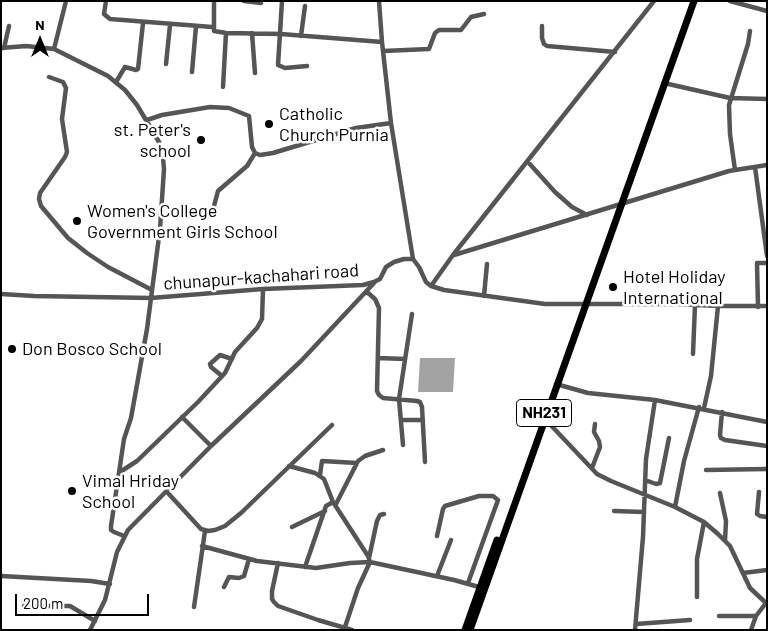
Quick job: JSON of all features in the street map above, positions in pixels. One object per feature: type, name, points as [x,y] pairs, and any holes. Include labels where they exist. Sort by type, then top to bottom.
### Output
[{"type":"highway","name":"NH231","points":[[470,628],[584,304],[694,1]]},
{"type":"highway","name":"NH231","points":[[470,628],[479,587],[544,418]]},
{"type":"street","points":[[54,49],[66,1]]},
{"type":"street","points":[[106,1],[104,14],[110,19],[196,26],[212,28],[214,31],[226,33],[281,34],[382,42]]},
{"type":"street","points":[[212,28],[214,1]]},
{"type":"street","points":[[244,1],[261,3]]},
{"type":"street","points":[[282,1],[278,65],[285,68],[308,66]]},
{"type":"street","points":[[379,1],[391,123],[413,259],[426,282],[431,286],[444,290],[545,304],[767,306]]},
{"type":"street","points":[[431,286],[453,255],[654,1]]},
{"type":"street","points":[[730,1],[767,11]]},
{"type":"street","points":[[301,36],[305,6]]},
{"type":"street","points":[[383,51],[428,49],[439,30],[461,30],[470,16],[484,14]]},
{"type":"street","points":[[116,82],[125,67],[138,69],[143,23]]},
{"type":"street","points":[[166,64],[170,25]]},
{"type":"street","points":[[8,26],[3,48],[26,46],[54,49],[97,70],[116,82],[125,90],[147,120],[159,142],[164,169],[160,228],[151,298],[131,418],[124,439],[111,526],[111,530],[124,536]]},
{"type":"street","points":[[192,72],[196,26]]},
{"type":"street","points":[[542,26],[544,42],[547,46],[615,52]]},
{"type":"street","points":[[735,170],[730,134],[730,98],[740,72],[750,31]]},
{"type":"street","points":[[223,87],[226,33]]},
{"type":"street","points":[[252,33],[255,73]]},
{"type":"street","points":[[49,77],[63,82],[66,88],[62,119],[67,152],[66,157],[40,194],[41,206],[68,238],[87,253],[108,267],[152,290]]},
{"type":"street","points":[[664,83],[730,98],[767,99]]},
{"type":"street","points":[[147,120],[162,115],[210,107],[229,108],[249,116],[251,141],[255,153]]},
{"type":"street","points":[[255,153],[260,155],[273,153],[356,128],[391,123]]},
{"type":"street","points":[[214,206],[218,191],[246,166],[255,153]]},
{"type":"street","points":[[528,162],[555,192],[572,207],[587,215]]},
{"type":"street","points":[[453,255],[587,215],[622,201],[735,170],[766,165]]},
{"type":"street","points":[[755,167],[767,256]]},
{"type":"street","name":"chunapur-kachahari road","points":[[1,294],[151,298],[263,289],[363,285],[380,279],[386,267],[394,262],[413,259]]},
{"type":"street","points":[[758,306],[757,264],[767,263]]},
{"type":"street","points":[[484,296],[488,264]]},
{"type":"street","points":[[90,630],[105,600],[117,552],[124,536],[211,446],[299,364],[367,292],[374,282]]},
{"type":"street","points":[[120,472],[137,461],[222,376],[240,345],[257,328],[262,318],[263,289]]},
{"type":"street","points":[[367,292],[375,299],[380,308],[378,395],[383,398],[417,400],[420,402],[422,407],[425,462]]},
{"type":"street","points":[[693,354],[695,305]]},
{"type":"street","points":[[675,507],[684,461],[711,376],[718,306]]},
{"type":"street","points":[[403,445],[399,399],[412,314]]},
{"type":"street","points":[[222,376],[210,367],[210,364],[220,355],[232,359]]},
{"type":"street","points":[[378,358],[405,359]]},
{"type":"street","points":[[556,385],[588,393],[655,400],[701,408],[767,422]]},
{"type":"street","points":[[634,630],[644,512],[646,459],[655,400]]},
{"type":"street","points":[[722,412],[721,438],[767,446]]},
{"type":"street","points":[[182,417],[211,446]]},
{"type":"street","points":[[544,418],[603,478],[675,507],[704,522],[730,546],[750,588],[766,603],[756,616],[751,630]]},
{"type":"street","points":[[401,420],[423,420]]},
{"type":"street","points":[[592,468],[600,447],[594,432],[595,424]]},
{"type":"street","points":[[167,492],[200,529],[205,531],[220,528],[241,513],[332,425]]},
{"type":"street","points":[[645,480],[656,484],[660,483],[669,438]]},
{"type":"street","points":[[334,503],[357,463],[364,456],[383,450]]},
{"type":"street","points":[[320,475],[322,461],[357,463]]},
{"type":"street","points":[[290,466],[320,475],[324,479],[334,503],[366,551],[369,560]]},
{"type":"street","points":[[706,470],[767,469]]},
{"type":"street","points":[[759,492],[757,514],[767,517]]},
{"type":"street","points":[[720,493],[726,521],[725,541]]},
{"type":"street","points":[[437,536],[445,506],[479,496],[492,496],[498,500],[468,583]]},
{"type":"street","points":[[305,567],[328,504],[334,503]]},
{"type":"street","points":[[292,527],[325,511]]},
{"type":"street","points":[[614,511],[644,512]]},
{"type":"street","points":[[345,629],[369,560],[377,521],[380,515],[384,514]]},
{"type":"street","points":[[697,597],[697,559],[704,522]]},
{"type":"street","points":[[194,607],[205,531]]},
{"type":"street","points":[[437,576],[451,540]]},
{"type":"street","points":[[202,546],[249,559],[305,567],[325,568],[369,560],[479,587]]},
{"type":"street","points":[[224,587],[229,577],[239,578],[244,576],[249,559]]},
{"type":"street","points":[[278,564],[272,591],[274,602],[294,611],[352,630]]},
{"type":"street","points":[[743,574],[767,570]]},
{"type":"street","points":[[1,576],[91,581],[110,584]]},
{"type":"street","points":[[24,606],[70,606],[95,622]]},
{"type":"street","points":[[719,616],[756,616]]},
{"type":"street","points":[[636,624],[690,620]]},
{"type":"shaded area","points":[[420,358],[455,358],[453,392],[418,392]]},
{"type":"place","name":"Catholic Church Purnia","points":[[269,124]]},
{"type":"place","name":"st. Peter's school","points":[[201,140]]},
{"type":"place","name":"Women's College Government Girls School","points":[[77,221]]},
{"type":"place","name":"Hotel Holiday International","points":[[613,287]]},
{"type":"place","name":"Don Bosco School","points":[[12,349]]},
{"type":"place","name":"Vimal Hriday School","points":[[72,491]]}]
